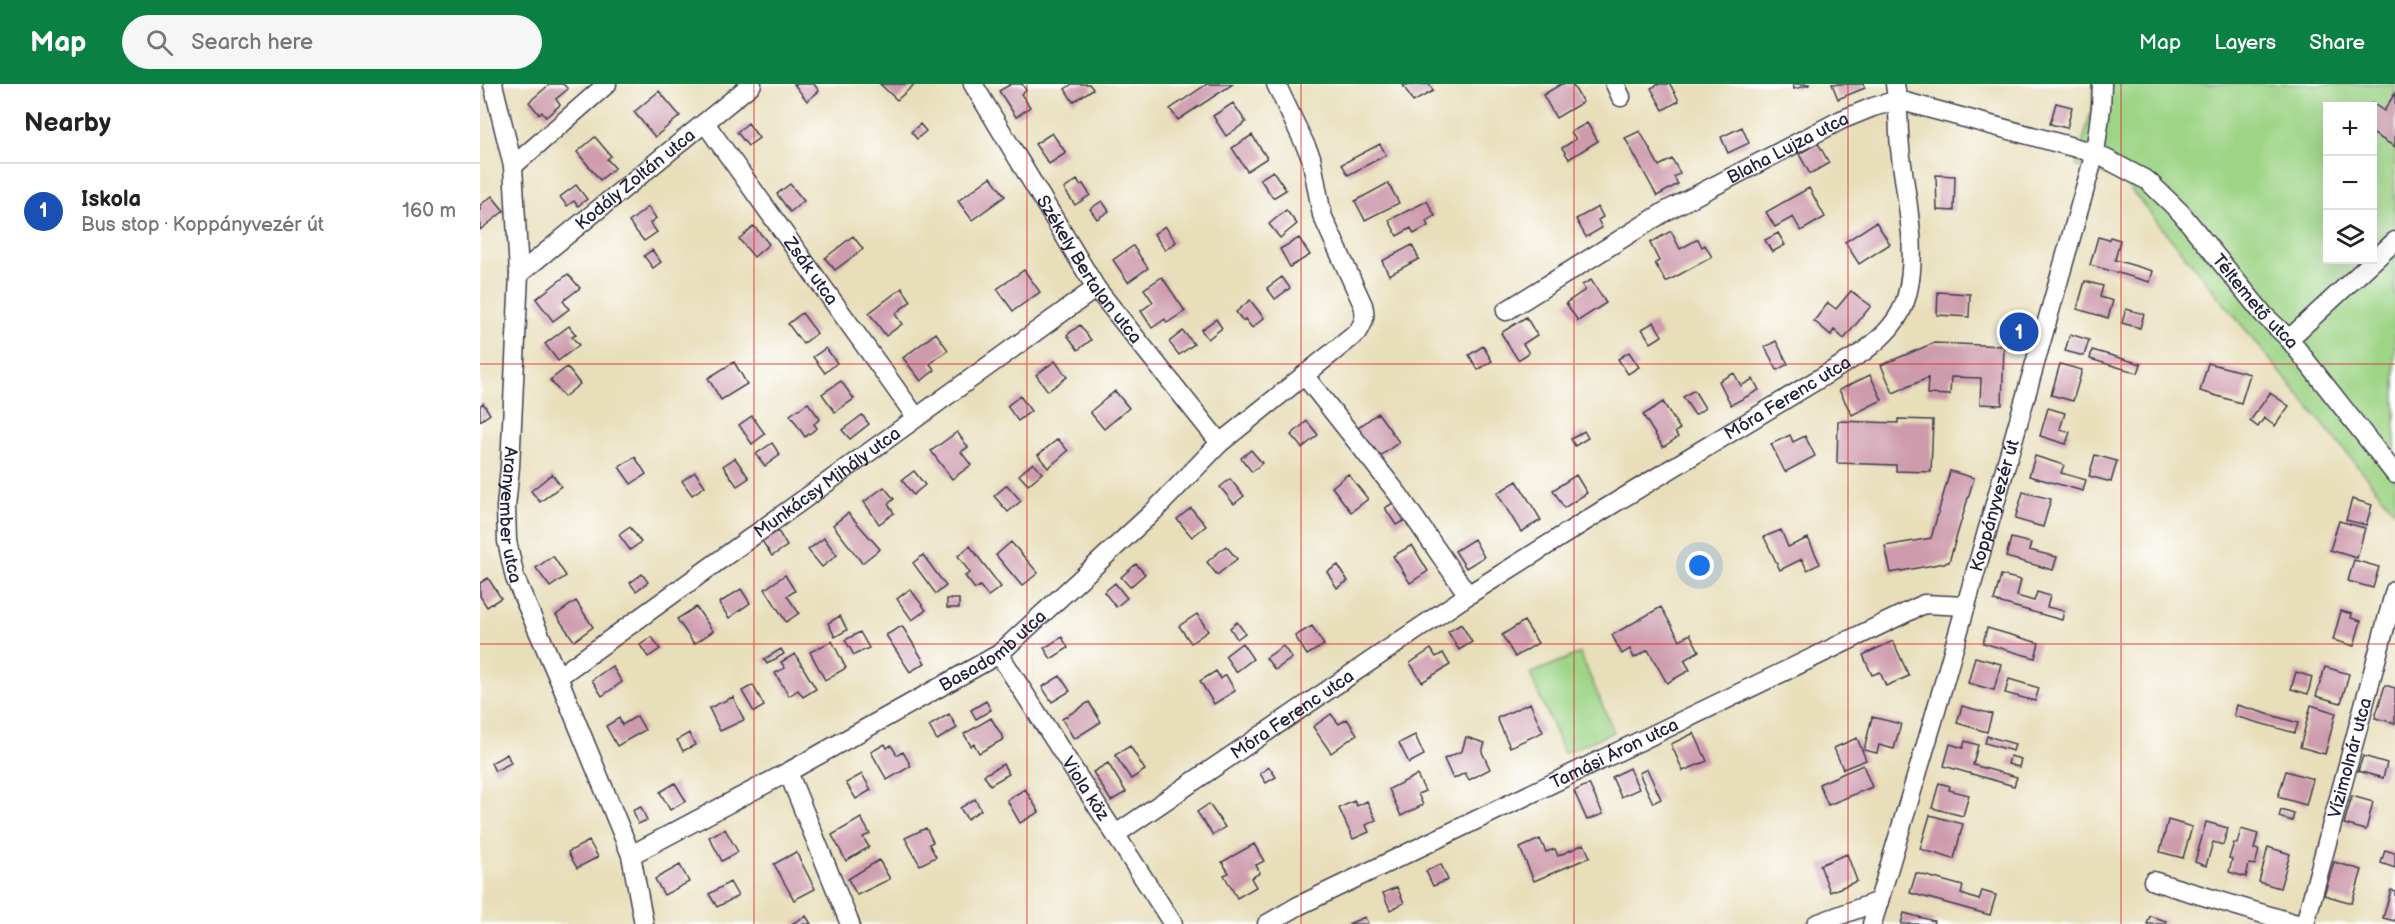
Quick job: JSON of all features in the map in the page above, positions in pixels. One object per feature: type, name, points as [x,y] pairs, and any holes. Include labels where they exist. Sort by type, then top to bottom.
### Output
[{"type":"street","name":"Aranyember utca","points":[[493,84],[513,166],[519,274],[506,507],[507,541],[515,578],[631,855],[644,924]]},
{"type":"street","points":[[513,166],[607,84]]},
{"type":"street","name":"Kodály Zoltán utca","points":[[519,274],[752,84]]},
{"type":"street","name":"Székely Bertalan utca","points":[[974,84],[1096,288],[1220,443]]},
{"type":"street","name":"Basadomb utca","points":[[631,855],[788,772],[999,654],[1153,512],[1220,443],[1358,332],[1365,314],[1322,215],[1311,157],[1276,84]]},
{"type":"street","name":"Koppányvezér út","points":[[1872,924],[1966,606],[2095,153],[2102,84]]},
{"type":"street","points":[[1896,92],[2095,153]]},
{"type":"street","name":"Blaha Lujza utca","points":[[1506,311],[1666,211],[1841,120],[1873,107],[1896,92]]},
{"type":"street","name":"Móra Ferenc utca","points":[[1116,834],[1468,595],[1863,352],[1888,330],[1900,314],[1907,296],[1911,272],[1911,242],[1896,92]]},
{"type":"street","name":"Zsák utca","points":[[705,123],[916,417]]},
{"type":"street","name":"Téltemető utca","points":[[2095,153],[2148,181],[2163,194],[2264,315],[2289,339],[2395,474]]},
{"type":"street","points":[[2289,339],[2395,241]]},
{"type":"street","name":"Munkácsy Mihály utca","points":[[558,677],[1096,288]]},
{"type":"street","points":[[1304,375],[1398,494],[1468,595]]},
{"type":"street","name":"Vízimolnár utca","points":[[2305,924],[2395,590]]},
{"type":"street","name":"Tamási Áron utca","points":[[1267,924],[1298,906],[1924,604],[1966,606]]},
{"type":"street","name":"Viola köz","points":[[999,654],[1173,924]]},
{"type":"street","points":[[788,772],[850,924]]},
{"type":"street","points":[[2153,881],[2297,924]]},
{"type":"street","points":[[1816,924],[1879,901]]},
{"type":"green space","points":[[2093,84],[2395,84],[2395,512],[2122,179],[2076,166],[2094,101]]},
{"type":"green space","points":[[1580,653],[1614,732],[1564,753],[1530,674]]},
{"type":"building","points":[[550,84],[563,84],[568,89],[556,99],[560,105],[546,117],[542,112],[539,114],[529,102]]},
{"type":"building","points":[[794,84],[814,84],[819,91],[807,101]]},
{"type":"building","points":[[880,84],[915,84],[897,100]]},
{"type":"building","points":[[1011,84],[1022,84],[1026,90],[1021,94],[1030,107],[1016,117],[999,91]]},
{"type":"building","points":[[1072,84],[1089,84],[1093,89],[1073,102],[1065,89]]},
{"type":"building","points":[[1207,84],[1233,84],[1178,120],[1170,109]]},
{"type":"building","points":[[1429,84],[1433,91],[1413,102],[1403,85]]},
{"type":"building","points":[[1561,84],[1572,84],[1583,102],[1556,118],[1543,95]]},
{"type":"building","points":[[1659,84],[1670,84],[1679,101],[1663,110],[1651,88]]},
{"type":"building","points":[[1793,84],[1809,84],[1809,85],[1794,89]]},
{"type":"building","points":[[1832,84],[1863,84],[1865,88],[1838,99]]},
{"type":"building","points":[[659,91],[680,116],[655,137],[634,112]]},
{"type":"building","points":[[2395,93],[2395,147],[2377,136],[2377,106],[2384,111]]},
{"type":"building","points":[[1233,103],[1246,122],[1226,136],[1213,116]]},
{"type":"building","points":[[2056,103],[2072,107],[2067,128],[2050,124]]},
{"type":"building","points":[[748,123],[759,138],[748,146],[737,132]]},
{"type":"building","points":[[1587,123],[1598,141],[1569,159],[1562,148],[1576,139],[1571,132]]},
{"type":"building","points":[[920,124],[926,131],[917,139],[911,132]]},
{"type":"building","points":[[1742,127],[1749,143],[1728,153],[1721,137]]},
{"type":"building","points":[[1640,131],[1659,166],[1672,159],[1680,173],[1674,177],[1678,184],[1657,196],[1625,138]]},
{"type":"building","points":[[1052,133],[1066,153],[1049,164],[1035,144]]},
{"type":"building","points":[[1252,135],[1267,158],[1247,171],[1232,148]]},
{"type":"building","points":[[595,137],[611,156],[607,159],[615,168],[600,180],[577,152]]},
{"type":"building","points":[[1818,143],[1829,163],[1810,174],[1799,154]]},
{"type":"building","points":[[1380,144],[1386,155],[1348,175],[1342,164]]},
{"type":"building","points":[[1273,171],[1286,190],[1273,198],[1260,179]]},
{"type":"building","points":[[1936,175],[1955,176],[1954,211],[1937,210]]},
{"type":"building","points":[[991,177],[1005,196],[972,220],[958,201]]},
{"type":"building","points":[[1077,180],[1080,185],[1083,184],[1090,195],[1075,205],[1064,189]]},
{"type":"building","points":[[1388,183],[1399,203],[1365,220],[1355,201]]},
{"type":"building","points":[[790,184],[804,201],[790,212],[777,194]]},
{"type":"building","points":[[576,185],[587,199],[578,206],[574,201],[567,206],[560,197]]},
{"type":"building","points":[[1809,188],[1825,217],[1801,231],[1793,217],[1775,227],[1766,212]]},
{"type":"building","points":[[492,196],[504,211],[480,230],[480,205]]},
{"type":"building","points":[[1102,201],[1109,211],[1097,219],[1090,209]]},
{"type":"building","points":[[1427,201],[1435,216],[1426,221],[1428,226],[1414,234],[1411,228],[1397,236],[1389,220]]},
{"type":"building","points":[[648,207],[656,218],[650,223],[657,232],[644,241],[629,222]]},
{"type":"building","points":[[1598,207],[1603,217],[1598,220],[1602,228],[1586,237],[1576,219]]},
{"type":"building","points":[[1286,210],[1297,224],[1280,238],[1269,224]]},
{"type":"building","points":[[1876,222],[1890,244],[1859,264],[1845,242]]},
{"type":"building","points":[[754,226],[769,244],[754,257],[739,239]]},
{"type":"building","points":[[1165,226],[1176,242],[1165,250],[1154,234]]},
{"type":"building","points":[[1671,231],[1680,249],[1698,239],[1702,247],[1705,245],[1712,257],[1666,282],[1655,263],[1659,261],[1650,243]]},
{"type":"building","points":[[1778,233],[1785,245],[1772,252],[1765,240]]},
{"type":"building","points":[[853,236],[863,249],[835,270],[825,258]]},
{"type":"building","points":[[2098,237],[2120,240],[2115,260],[2153,271],[2150,282],[2090,265]]},
{"type":"building","points":[[1299,238],[1310,255],[1290,267],[1280,249]]},
{"type":"building","points":[[1412,245],[1419,259],[1389,275],[1382,261]]},
{"type":"building","points":[[1133,246],[1148,268],[1128,282],[1113,260]]},
{"type":"building","points":[[652,250],[661,262],[653,268],[644,256]]},
{"type":"building","points":[[1024,270],[1040,292],[1013,311],[997,289]]},
{"type":"building","points":[[568,274],[580,288],[563,301],[569,309],[553,321],[536,299]]},
{"type":"building","points":[[1162,277],[1185,311],[1167,323],[1165,319],[1152,328],[1141,311],[1153,302],[1144,289]]},
{"type":"building","points":[[1282,277],[1290,288],[1275,299],[1267,288]]},
{"type":"building","points":[[1591,280],[1606,303],[1578,321],[1566,303],[1585,290],[1582,285]]},
{"type":"building","points":[[2085,281],[2103,286],[2100,297],[2113,301],[2108,318],[2077,309]]},
{"type":"building","points":[[902,288],[911,301],[895,314],[902,324],[886,336],[869,313]]},
{"type":"building","points":[[1851,291],[1871,306],[1844,339],[1834,330],[1831,335],[1814,321],[1828,303],[1836,309]]},
{"type":"building","points":[[1938,292],[1970,294],[1969,317],[1937,315]]},
{"type":"building","points":[[1250,300],[1264,318],[1252,328],[1236,312]]},
{"type":"building","points":[[2126,309],[2144,314],[2140,328],[2122,323]]},
{"type":"building","points":[[802,313],[817,333],[803,344],[788,324]]},
{"type":"building","points":[[1526,317],[1537,335],[1523,344],[1529,353],[1518,360],[1501,333]]},
{"type":"building","points":[[1216,319],[1222,328],[1208,339],[1201,330]]},
{"type":"building","points":[[1654,322],[1662,336],[1651,343],[1642,329]]},
{"type":"building","points":[[1080,325],[1091,340],[1078,350],[1067,335]]},
{"type":"building","points":[[569,326],[576,335],[572,337],[579,345],[558,361],[545,344]]},
{"type":"building","points":[[1183,331],[1194,344],[1179,355],[1169,342]]},
{"type":"building","points":[[936,333],[948,350],[930,364],[935,370],[921,381],[903,358]]},
{"type":"building","points":[[2070,334],[2089,340],[2084,356],[2065,351]]},
{"type":"building","points":[[1776,341],[1788,364],[1777,370],[1765,347]]},
{"type":"building","points":[[1934,343],[2004,346],[2002,405],[1980,404],[1981,378],[1951,377],[1950,395],[1927,394],[1928,378],[1893,393],[1881,365]]},
{"type":"building","points":[[1483,346],[1492,361],[1478,370],[1469,355]]},
{"type":"building","points":[[826,348],[837,363],[825,373],[813,357]]},
{"type":"building","points":[[2092,350],[2141,364],[2138,373],[2090,359]]},
{"type":"building","points":[[1629,352],[1639,367],[1628,374],[1618,359]]},
{"type":"building","points":[[1055,361],[1067,377],[1048,391],[1036,375]]},
{"type":"building","points":[[734,362],[747,384],[721,400],[708,378]]},
{"type":"building","points":[[2208,363],[2250,374],[2241,403],[2200,391]]},
{"type":"building","points":[[2060,364],[2082,370],[2073,401],[2051,395]]},
{"type":"building","points":[[567,367],[580,384],[564,397],[550,380]]},
{"type":"building","points":[[1734,373],[1741,386],[1753,379],[1759,390],[1731,405],[1719,381]]},
{"type":"building","points":[[1870,375],[1882,400],[1852,415],[1839,390]]},
{"type":"building","points":[[841,381],[854,399],[835,412],[822,394]]},
{"type":"building","points":[[1694,390],[1705,408],[1695,415],[1683,397]]},
{"type":"building","points":[[1115,391],[1129,408],[1104,429],[1090,412]]},
{"type":"building","points":[[2270,393],[2289,406],[2275,426],[2264,418],[2258,427],[2250,421]]},
{"type":"building","points":[[1020,396],[1031,411],[1018,421],[1007,406]]},
{"type":"building","points":[[1663,402],[1680,429],[1675,432],[1678,437],[1663,447],[1643,415]]},
{"type":"building","points":[[483,403],[490,414],[480,421],[480,406]]},
{"type":"building","points":[[808,403],[820,419],[814,424],[817,428],[805,437],[790,415]]},
{"type":"building","points":[[2048,408],[2065,413],[2060,429],[2070,432],[2066,444],[2040,436]]},
{"type":"building","points":[[1378,413],[1399,442],[1375,460],[1354,431]]},
{"type":"building","points":[[862,415],[869,424],[850,439],[842,430]]},
{"type":"building","points":[[752,416],[765,434],[752,444],[739,425]]},
{"type":"building","points":[[1898,419],[1933,420],[1931,472],[1896,471],[1896,465],[1837,463],[1838,421],[1898,423]]},
{"type":"building","points":[[1307,421],[1318,435],[1302,448],[1291,435]]},
{"type":"building","points":[[1584,431],[1588,438],[1575,446],[1571,439]]},
{"type":"building","points":[[957,432],[968,447],[961,452],[971,465],[952,479],[931,451]]},
{"type":"building","points":[[1790,435],[1793,442],[1805,436],[1815,456],[1785,472],[1771,444]]},
{"type":"building","points":[[1058,439],[1068,451],[1048,468],[1038,455]]},
{"type":"building","points":[[772,443],[780,455],[765,466],[756,454]]},
{"type":"building","points":[[1251,450],[1262,463],[1252,472],[1241,458]]},
{"type":"building","points":[[2095,455],[2117,461],[2111,482],[2089,476]]},
{"type":"building","points":[[2035,456],[2064,465],[2061,473],[2086,480],[2083,491],[2029,476]]},
{"type":"building","points":[[635,457],[646,474],[631,484],[619,467]]},
{"type":"building","points":[[735,458],[749,478],[737,486],[723,466]]},
{"type":"building","points":[[1033,463],[1042,473],[1028,485],[1019,475]]},
{"type":"building","points":[[914,471],[925,485],[913,495],[902,480]]},
{"type":"building","points":[[1950,471],[1974,478],[1949,562],[1891,573],[1885,546],[1931,538]]},
{"type":"building","points":[[695,472],[705,486],[692,495],[682,481]]},
{"type":"building","points":[[552,474],[561,486],[540,502],[531,491]]},
{"type":"building","points":[[1348,474],[1368,499],[1351,512],[1332,487]]},
{"type":"building","points":[[1576,475],[1587,493],[1564,508],[1553,490]]},
{"type":"building","points":[[1230,479],[1244,496],[1234,504],[1220,487]]},
{"type":"building","points":[[1517,481],[1541,520],[1521,532],[1497,493]]},
{"type":"building","points":[[1007,485],[1021,501],[1008,512],[994,496]]},
{"type":"building","points":[[884,487],[894,499],[888,504],[894,513],[879,524],[864,502]]},
{"type":"building","points":[[2023,492],[2051,499],[2043,527],[2015,519]]},
{"type":"building","points":[[2352,499],[2372,505],[2366,525],[2346,520]]},
{"type":"building","points":[[1396,501],[1407,519],[1396,525],[1385,508]]},
{"type":"building","points":[[1191,508],[1206,526],[1192,537],[1177,519]]},
{"type":"building","points":[[848,513],[880,549],[862,563],[833,525]]},
{"type":"building","points":[[2339,521],[2365,528],[2357,558],[2330,550]]},
{"type":"building","points":[[630,527],[641,542],[630,550],[619,535]]},
{"type":"building","points":[[1781,530],[1788,547],[1808,538],[1820,564],[1807,570],[1802,559],[1780,570],[1764,537]]},
{"type":"building","points":[[778,531],[787,546],[772,556],[762,541]]},
{"type":"building","points":[[824,538],[837,555],[822,567],[808,550]]},
{"type":"building","points":[[2011,538],[2031,543],[2029,550],[2057,557],[2053,570],[2006,557]]},
{"type":"building","points":[[1474,539],[1484,557],[1466,568],[1455,551]]},
{"type":"building","points":[[1011,542],[1038,573],[1022,586],[996,555]]},
{"type":"building","points":[[1412,545],[1428,571],[1410,583],[1393,556]]},
{"type":"building","points":[[970,546],[1001,587],[988,596],[980,586],[975,589],[965,576],[970,573],[958,556]]},
{"type":"building","points":[[1226,546],[1237,559],[1217,575],[1207,562]]},
{"type":"building","points":[[923,555],[946,586],[936,594],[913,563]]},
{"type":"building","points":[[553,556],[566,576],[550,587],[536,568]]},
{"type":"building","points":[[2354,560],[2379,567],[2373,588],[2348,581]]},
{"type":"building","points":[[1136,564],[1145,574],[1130,587],[1121,577]]},
{"type":"building","points":[[1338,565],[1348,581],[1337,588],[1327,572]]},
{"type":"building","points":[[642,574],[648,582],[636,591],[630,583]]},
{"type":"building","points":[[785,575],[795,591],[787,596],[799,613],[786,622],[765,589]]},
{"type":"building","points":[[2001,575],[2021,580],[2017,596],[2034,601],[2037,592],[2050,596],[2047,607],[2064,611],[2062,620],[1994,601]]},
{"type":"building","points":[[488,578],[501,598],[487,607],[480,596],[480,583]]},
{"type":"building","points":[[1115,583],[1127,598],[1116,607],[1104,592]]},
{"type":"building","points":[[741,589],[750,603],[729,618],[719,603]]},
{"type":"building","points":[[910,589],[926,610],[912,620],[897,599]]},
{"type":"building","points":[[947,599],[959,599],[959,608],[947,608]]},
{"type":"building","points":[[576,601],[593,627],[574,641],[556,615]]},
{"type":"building","points":[[696,607],[713,631],[694,644],[677,619]]},
{"type":"building","points":[[1661,607],[1680,640],[1690,634],[1699,651],[1684,660],[1690,670],[1667,683],[1648,650],[1634,658],[1630,649],[1622,654],[1612,635]]},
{"type":"building","points":[[2341,611],[2352,614],[2351,618],[2361,621],[2354,646],[2333,640]]},
{"type":"building","points":[[1197,614],[1208,631],[1191,643],[1179,626]]},
{"type":"building","points":[[840,616],[847,630],[835,637],[828,623]]},
{"type":"building","points":[[1524,621],[1538,643],[1515,657],[1502,635]]},
{"type":"building","points":[[1237,622],[1245,633],[1237,639],[1230,628]]},
{"type":"building","points":[[1461,624],[1472,642],[1459,650],[1448,632]]},
{"type":"building","points":[[902,626],[925,663],[910,672],[886,635]]},
{"type":"building","points":[[1312,626],[1324,645],[1307,655],[1295,636]]},
{"type":"building","points":[[1987,628],[2039,643],[2035,658],[1983,643]]},
{"type":"building","points":[[860,632],[869,648],[854,655],[845,640]]},
{"type":"building","points":[[652,637],[660,649],[648,657],[640,645]]},
{"type":"building","points":[[1062,637],[1068,648],[1051,659],[1044,648]]},
{"type":"building","points":[[832,641],[846,668],[825,680],[810,652]]},
{"type":"building","points":[[1893,641],[1909,676],[1886,686],[1880,672],[1872,675],[1863,655]]},
{"type":"building","points":[[1242,643],[1253,659],[1236,672],[1225,656]]},
{"type":"building","points":[[1283,646],[1292,658],[1275,670],[1266,658]]},
{"type":"building","points":[[781,649],[784,654],[767,664],[764,659]]},
{"type":"building","points":[[1431,649],[1436,657],[1443,653],[1450,665],[1422,682],[1410,663]]},
{"type":"building","points":[[795,654],[816,689],[803,697],[798,690],[789,696],[775,673],[785,668],[781,662]]},
{"type":"building","points":[[1975,657],[2001,664],[1994,690],[1968,683]]},
{"type":"building","points":[[612,666],[622,682],[602,696],[592,680]]},
{"type":"building","points":[[2325,667],[2349,674],[2341,703],[2316,696]]},
{"type":"building","points":[[1216,671],[1221,679],[1226,675],[1235,691],[1214,704],[1200,681]]},
{"type":"building","points":[[2296,672],[2312,677],[2308,694],[2291,689]]},
{"type":"building","points":[[1060,676],[1070,691],[1052,702],[1042,687]]},
{"type":"building","points":[[2009,679],[2039,688],[2035,701],[2005,693]]},
{"type":"building","points":[[753,685],[764,706],[754,712],[742,691]]},
{"type":"building","points":[[2385,685],[2395,688],[2395,723],[2375,718]]},
{"type":"building","points":[[733,697],[744,720],[720,731],[709,708]]},
{"type":"building","points":[[986,701],[991,710],[976,719],[971,710]]},
{"type":"building","points":[[1089,702],[1101,722],[1074,739],[1062,719]]},
{"type":"building","points":[[1530,703],[1543,732],[1510,747],[1497,718]]},
{"type":"building","points":[[2237,705],[2298,723],[2295,733],[2234,716]]},
{"type":"building","points":[[2311,705],[2336,713],[2325,754],[2300,747]]},
{"type":"building","points":[[1962,706],[1992,714],[1987,732],[1957,723]]},
{"type":"building","points":[[949,714],[957,728],[937,740],[929,726]]},
{"type":"building","points":[[1331,714],[1339,724],[1347,719],[1357,734],[1331,753],[1313,727]]},
{"type":"building","points":[[637,716],[645,730],[617,746],[606,726],[619,718],[622,725]]},
{"type":"building","points":[[1872,717],[1901,724],[1894,749],[1879,745],[1877,753],[1864,750]]},
{"type":"building","points":[[991,718],[1004,739],[979,753],[974,744],[971,746],[964,734]]},
{"type":"building","points":[[689,733],[695,745],[683,751],[677,740]]},
{"type":"building","points":[[1694,733],[1707,761],[1683,771],[1671,744]]},
{"type":"building","points":[[1415,735],[1424,755],[1409,763],[1399,743]]},
{"type":"building","points":[[1987,736],[2015,744],[2013,751],[1985,743]]},
{"type":"building","points":[[1466,737],[1485,743],[1482,752],[1490,769],[1469,780],[1465,773],[1453,779],[1444,759],[1462,751]]},
{"type":"building","points":[[1857,738],[1866,760],[1843,769],[1834,748]]},
{"type":"building","points":[[1965,741],[1978,745],[1973,765],[2017,777],[2014,786],[1944,766],[1950,744],[1963,748]]},
{"type":"building","points":[[885,744],[887,748],[891,745],[897,755],[903,752],[911,766],[887,780],[871,752]]},
{"type":"building","points":[[1130,746],[1145,770],[1131,779],[1115,755]]},
{"type":"building","points":[[507,754],[511,763],[495,771],[491,763]]},
{"type":"building","points":[[2010,756],[2021,759],[2019,767],[2008,764]]},
{"type":"building","points":[[2363,756],[2387,763],[2383,778],[2358,771]]},
{"type":"building","points":[[1108,763],[1126,792],[1111,801],[1093,772]]},
{"type":"building","points":[[1003,764],[1009,774],[990,785],[984,775]]},
{"type":"building","points":[[1863,765],[1872,787],[1828,805],[1819,784]]},
{"type":"building","points":[[1269,767],[1276,777],[1266,783],[1260,774]]},
{"type":"building","points":[[1629,768],[1639,789],[1621,797],[1612,777]]},
{"type":"building","points":[[1647,769],[1661,799],[1653,803],[1639,773]]},
{"type":"building","points":[[2286,771],[2313,779],[2306,805],[2278,797]]},
{"type":"building","points":[[862,774],[871,790],[856,799],[846,783]]},
{"type":"building","points":[[1417,775],[1425,791],[1418,794],[1423,805],[1401,816],[1389,789]]},
{"type":"building","points":[[675,783],[686,801],[670,810],[660,792]]},
{"type":"building","points":[[1939,783],[1950,786],[1949,790],[1969,795],[1963,816],[1932,808]]},
{"type":"building","points":[[1589,784],[1603,814],[1587,820],[1574,791]]},
{"type":"building","points":[[1025,789],[1039,812],[1020,823],[1007,800]]},
{"type":"building","points":[[2352,796],[2373,802],[2366,830],[2344,824]]},
{"type":"building","points":[[975,799],[981,810],[967,819],[960,808]]},
{"type":"building","points":[[1354,801],[1357,806],[1367,801],[1376,820],[1366,825],[1369,832],[1353,839],[1339,808]]},
{"type":"building","points":[[1209,804],[1225,827],[1213,835],[1197,812]]},
{"type":"building","points":[[641,807],[647,820],[638,824],[633,810]]},
{"type":"building","points":[[2281,810],[2294,814],[2292,821],[2279,817]]},
{"type":"building","points":[[1930,815],[1963,824],[1954,859],[1920,849]]},
{"type":"building","points":[[861,818],[870,834],[863,837],[869,847],[846,861],[832,835]]},
{"type":"building","points":[[2168,820],[2192,827],[2183,858],[2160,852]]},
{"type":"building","points":[[2206,822],[2228,828],[2223,845],[2213,842],[2206,866],[2195,862]]},
{"type":"building","points":[[926,828],[933,842],[929,844],[936,857],[920,865],[905,838]]},
{"type":"building","points":[[725,829],[738,852],[722,861],[709,837]]},
{"type":"building","points":[[2241,829],[2258,834],[2254,849],[2259,850],[2255,865],[2249,864],[2246,877],[2229,872],[2232,859],[2229,858],[2234,843],[2237,844]]},
{"type":"building","points":[[1540,839],[1546,852],[1555,849],[1558,856],[1584,844],[1590,857],[1534,881],[1520,848]]},
{"type":"building","points":[[589,841],[598,857],[577,868],[568,852]]},
{"type":"building","points":[[1254,844],[1264,861],[1256,865],[1260,873],[1251,878],[1256,887],[1237,898],[1224,875],[1229,873],[1222,862]]},
{"type":"building","points":[[2268,847],[2290,854],[2280,888],[2259,882]]},
{"type":"building","points":[[2385,850],[2395,853],[2395,868],[2381,863]]},
{"type":"building","points":[[796,852],[815,889],[794,900],[774,864]]},
{"type":"building","points":[[1847,854],[1857,881],[1830,892],[1820,865]]},
{"type":"building","points":[[879,860],[890,879],[857,895],[848,879]]},
{"type":"building","points":[[2334,862],[2362,870],[2352,903],[2324,895]]},
{"type":"building","points":[[1441,864],[1448,880],[1433,886],[1426,871]]},
{"type":"building","points":[[680,865],[689,882],[664,895],[655,879]]},
{"type":"building","points":[[1916,873],[1963,886],[1961,894],[1979,900],[1982,891],[1996,895],[1990,915],[1910,893]]},
{"type":"building","points":[[730,882],[738,896],[717,907],[709,894]]},
{"type":"building","points":[[1397,887],[1404,903],[1390,910],[1383,893]]},
{"type":"building","points":[[2391,890],[2395,891],[2395,921],[2383,918]]},
{"type":"building","points":[[1904,913],[1934,921],[1933,924],[1901,924]]},
{"type":"building","points":[[806,916],[811,924],[791,924]]},
{"type":"building","points":[[2150,916],[2166,921],[2165,924],[2147,924]]},
{"type":"building","points":[[1365,917],[1368,924],[1348,924]]},
{"type":"place","name":"Iskola","points":[[2019,332]]}]
